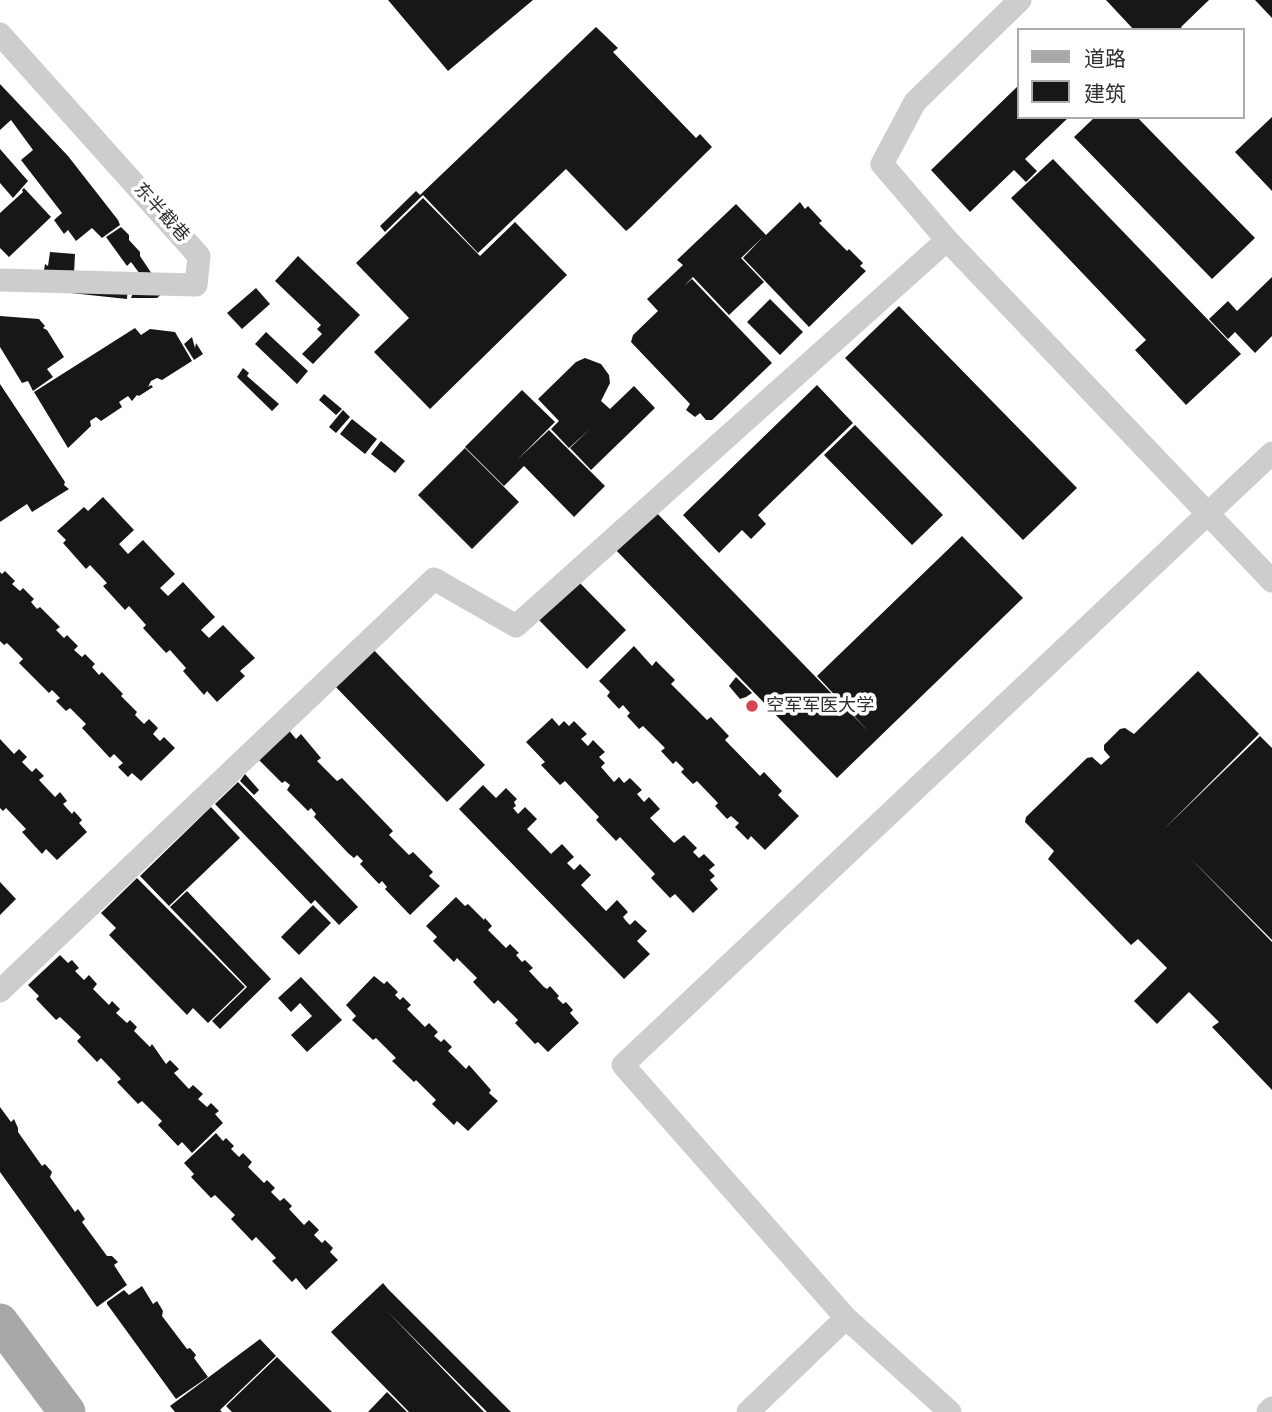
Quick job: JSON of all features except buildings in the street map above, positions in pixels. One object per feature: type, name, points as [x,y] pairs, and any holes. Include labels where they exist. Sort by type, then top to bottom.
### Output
[{"type":"main road","points":[[0,1322],[68,1412]]},
{"type":"street","points":[[1020,0],[915,102],[883,164],[947,240],[1272,582]]},
{"type":"street","name":"东半截巷","points":[[0,34],[199,256],[196,285],[0,280]]},
{"type":"street","points":[[0,991],[434,579],[516,626],[947,240]]},
{"type":"street","points":[[950,1412],[846,1318],[623,1065],[1272,453]]},
{"type":"street","points":[[748,1412],[846,1318]]},
{"type":"street","points":[[1268,1412],[1272,1408]]},
{"type":"place","name":"空军军医大学","points":[[752,706]]}]
